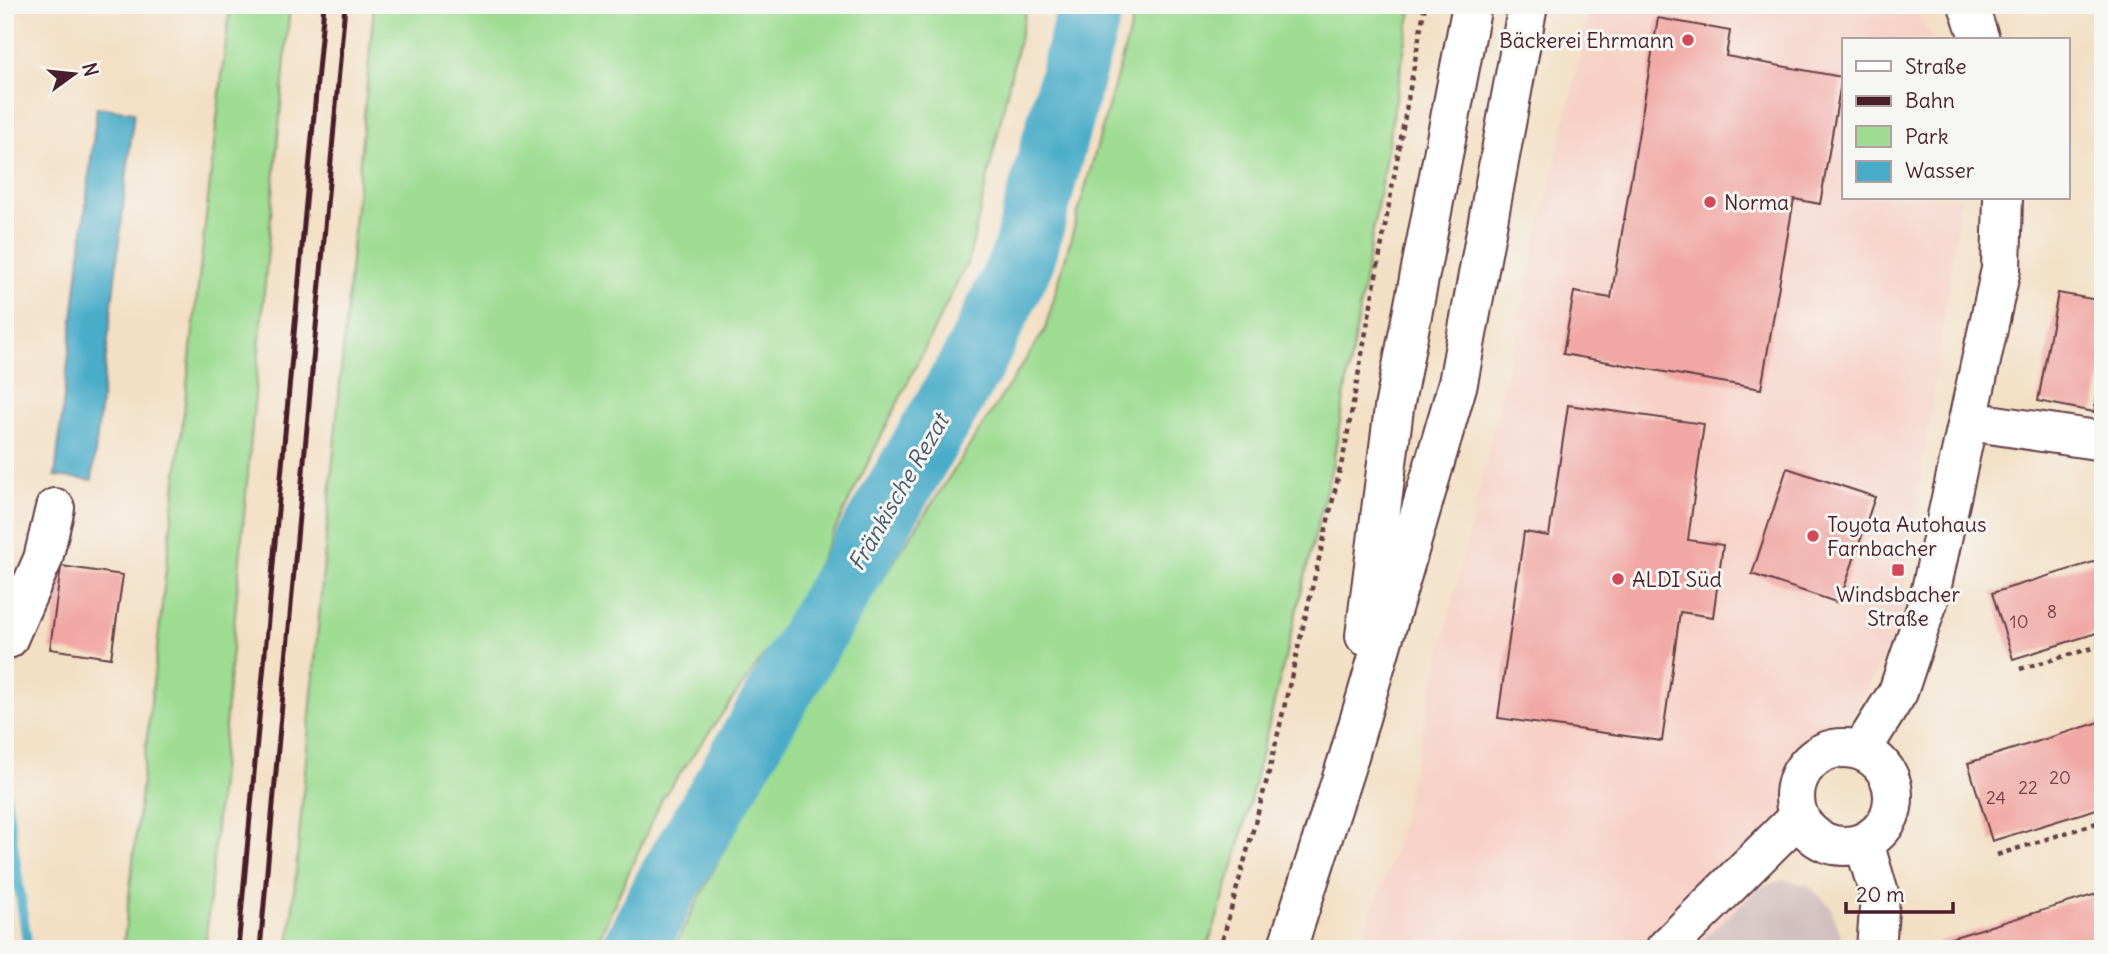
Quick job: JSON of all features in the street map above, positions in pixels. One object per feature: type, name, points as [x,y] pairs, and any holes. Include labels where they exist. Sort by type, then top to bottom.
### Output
[{"type":"main road","points":[[1349,756],[1394,408],[1472,5]]},
{"type":"main road","points":[[1287,949],[1349,756],[1458,383],[1528,5]]},
{"type":"main road","points":[[1861,751],[1898,692],[1928,599],[2001,269],[2003,200]]},
{"type":"main road","points":[[1969,421],[2103,441]]},
{"type":"main road","points":[[5,638],[43,559],[55,508]]},
{"type":"main road","points":[[1845,748],[1861,751],[1875,760],[1886,772],[1892,788],[1892,804],[1887,820],[1877,833],[1864,843],[1833,845],[1807,829],[1799,816],[1795,800],[1797,784],[1804,769],[1829,751],[1845,748]]},
{"type":"main road","points":[[1665,949],[1799,816]]},
{"type":"main road","points":[[1864,843],[1880,897],[1876,949]]},
{"type":"path","points":[[1220,949],[1268,776],[1345,448],[1425,5]]},
{"type":"path","points":[[2020,669],[2103,645]]},
{"type":"path","points":[[1997,855],[2103,821]]},
{"type":"shaded area","points":[[1592,5],[1913,5],[1932,38],[1842,38],[1842,200],[1961,200],[1900,626],[1760,887],[1693,949],[1357,949],[1393,857]]},
{"type":"shaded area","points":[[1784,880],[1808,885],[1830,906],[1841,935],[1841,949],[1693,949],[1760,887]]},
{"type":"green space","points":[[230,5],[290,5],[205,949],[123,949]]},
{"type":"green space","points":[[374,5],[1027,5],[969,259],[793,614],[662,799],[594,949],[289,949]]},
{"type":"green space","points":[[1137,5],[1412,5],[1333,462],[1235,862],[1207,949],[673,949],[790,721],[1045,330]]},
{"type":"water","points":[[97,107],[134,112],[92,480],[55,476]]},
{"type":"building","name":"Norma","points":[[1658,18],[1730,31],[1726,56],[1842,77],[1820,204],[1794,199],[1761,389],[1563,354],[1574,292],[1611,298]]},
{"type":"building","points":[[2058,293],[2103,301],[2103,365],[2094,412],[2038,401]]},
{"type":"building","name":"ALDI Süd","points":[[1568,405],[1704,424],[1688,540],[1723,545],[1713,617],[1680,612],[1662,741],[1498,718],[1524,532],[1549,536]]},
{"type":"building","name":"Toyota Autohaus Farnbacher","points":[[1787,468],[1875,497],[1839,603],[1752,574]]},
{"type":"building","points":[[2103,559],[2103,631],[2013,659],[1992,593]]},
{"type":"building","points":[[61,566],[123,575],[111,658],[50,649]]},
{"type":"building","points":[[2103,721],[2103,807],[1992,841],[1968,763]]},
{"type":"building","points":[[2103,892],[2103,949],[1940,949],[1938,942]]},
{"type":"waterway","name":"Fränkische Rezat","points":[[634,949],[667,885],[975,358],[1023,258],[1091,5]]},
{"type":"waterway","points":[[5,788],[28,949]]},
{"type":"railway","points":[[238,949],[324,5]]},
{"type":"railway","points":[[260,949],[345,5]]},
{"type":"place","name":"Bäckerei Ehrmann","points":[[1688,40]]},
{"type":"place","name":"Norma","points":[[1710,202]]},
{"type":"place","name":"Toyota Autohaus Farnbacher","points":[[1813,536]]},
{"type":"place","name":"Windsbacher Straße","points":[[1898,570]]},
{"type":"place","name":"ALDI Süd","points":[[1618,579]]}]
